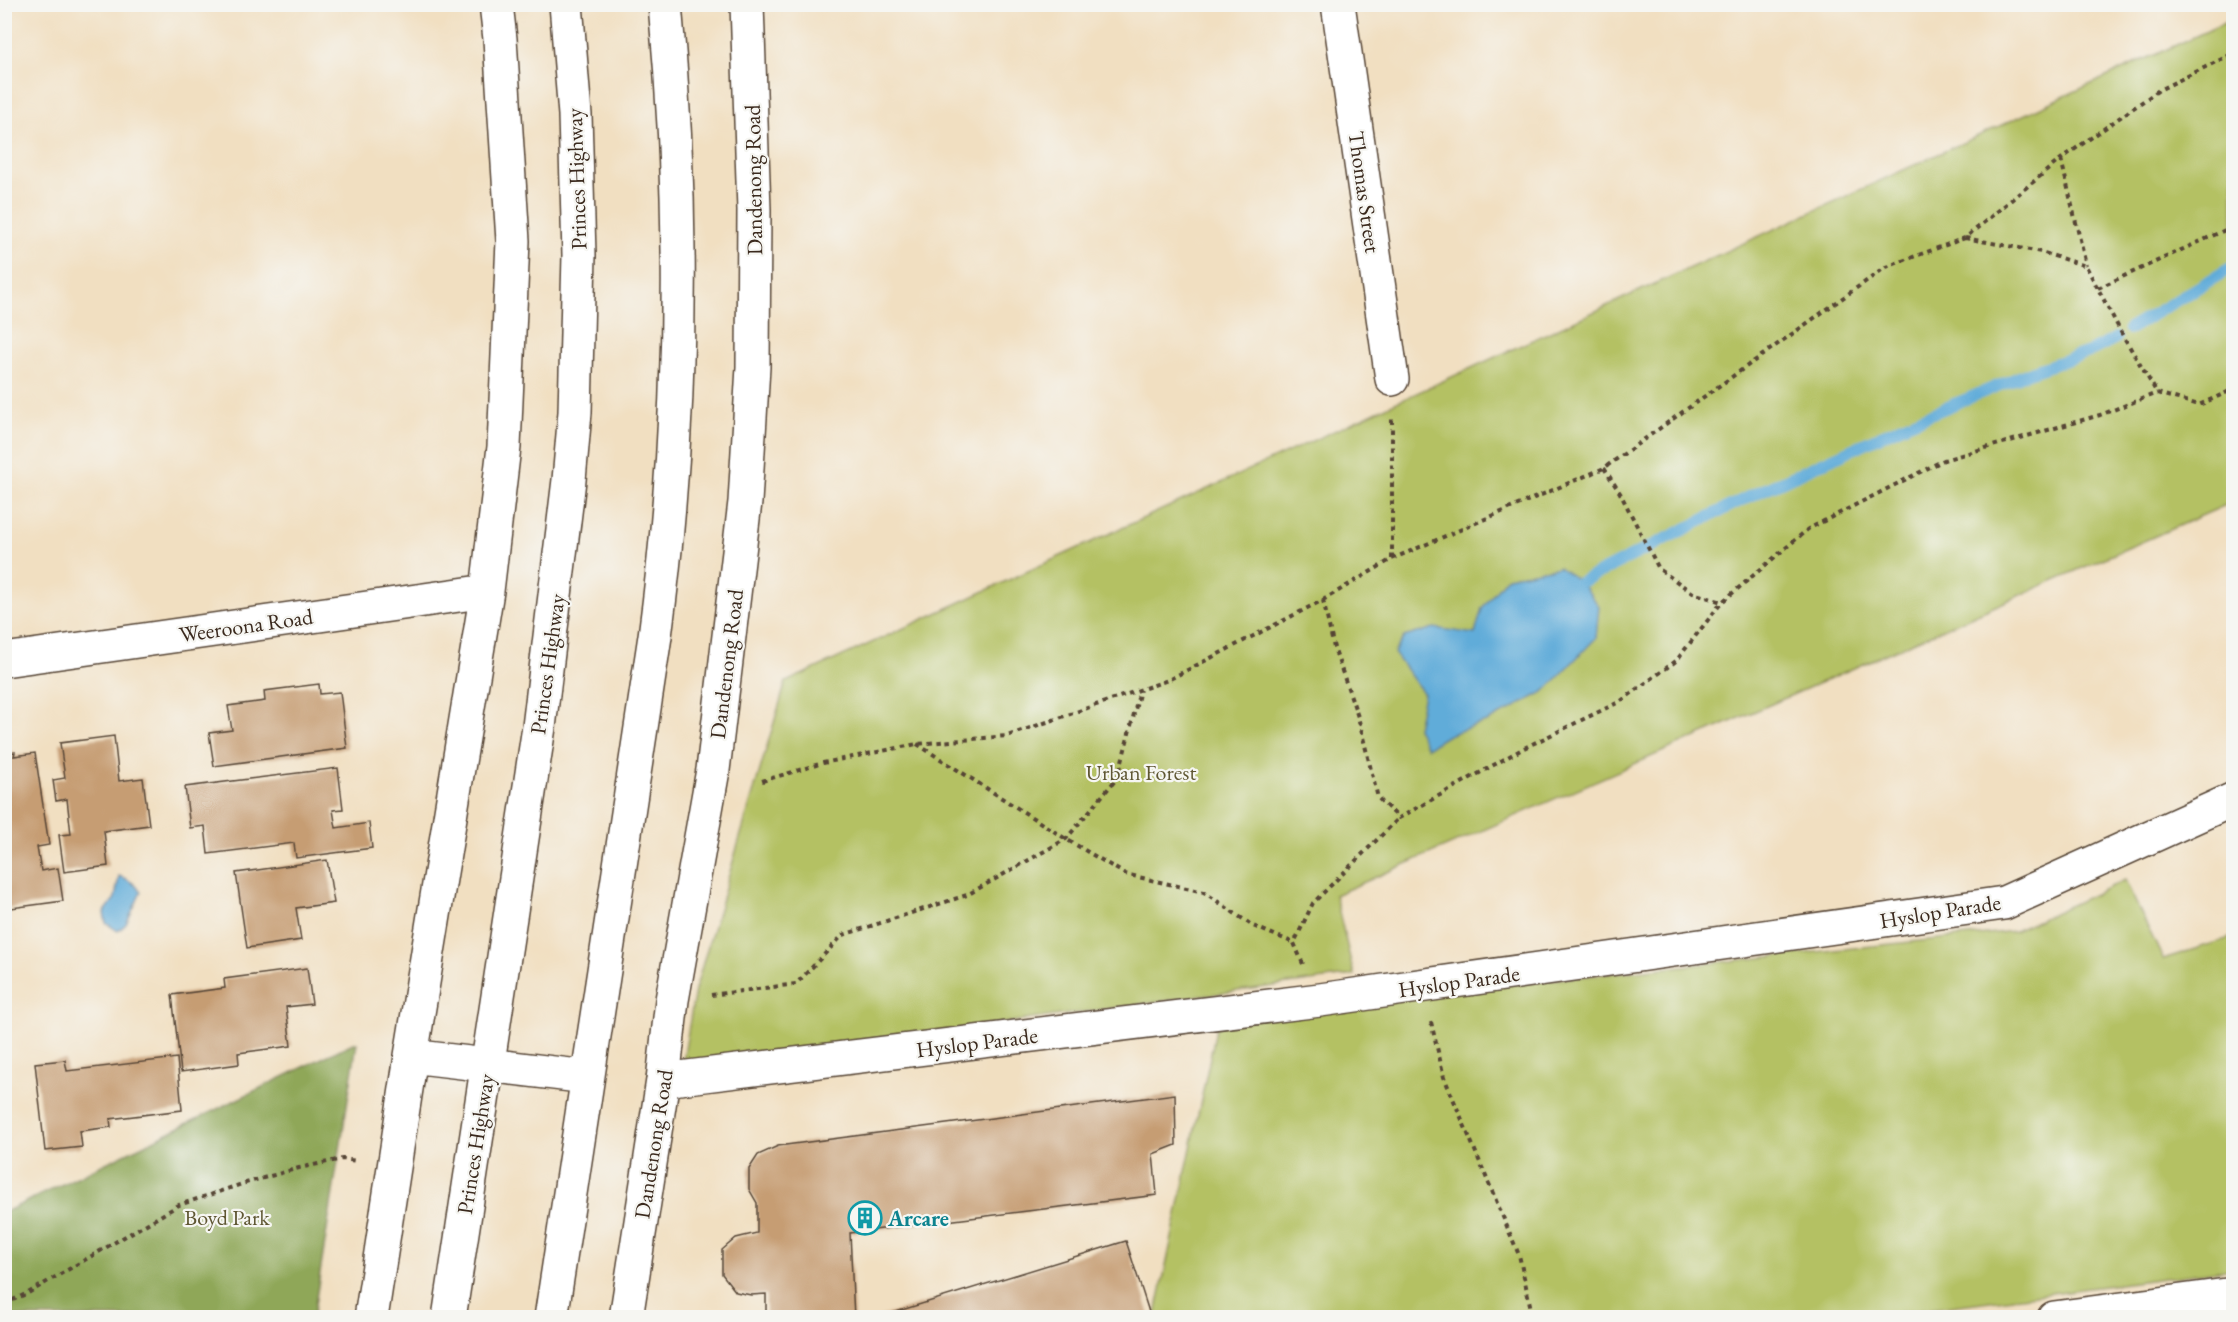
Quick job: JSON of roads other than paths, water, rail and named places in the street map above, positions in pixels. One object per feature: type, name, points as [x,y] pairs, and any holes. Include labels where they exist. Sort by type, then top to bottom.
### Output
[{"type":"main road","points":[[371,1317],[487,591],[504,447],[513,241],[496,4]]},
{"type":"main road","name":"Princes Highway","points":[[449,1317],[548,660],[561,559],[575,412],[579,255],[575,115],[566,4]]},
{"type":"main road","points":[[551,1317],[655,636],[673,465],[678,335],[678,180],[666,4]]},
{"type":"main road","name":"Dandenong Road","points":[[626,1317],[663,1080],[672,1000],[713,770],[745,502],[753,367],[754,255],[753,128],[747,4]]},
{"type":"main road","name":"Thomas Street","points":[[1338,4],[1392,379]]},
{"type":"main road","name":"Weeroona Road","points":[[4,660],[487,591]]},
{"type":"main road","name":"Hyslop Parade","points":[[663,1080],[1423,986],[2004,903],[2234,799]]},
{"type":"main road","points":[[411,1056],[587,1077]]},
{"type":"main road","points":[[2054,1317],[2234,1294]]},
{"type":"water","points":[[1559,567],[1581,582],[1599,606],[1596,638],[1545,691],[1489,721],[1448,735],[1427,748],[1417,728],[1424,694],[1394,653],[1404,637],[1434,628],[1475,634],[1482,608],[1507,577]]},
{"type":"water","points":[[119,876],[132,882],[141,892],[126,924],[118,931],[106,923],[104,913],[115,898]]},
{"type":"waterway","points":[[2129,329],[2234,266]]},
{"type":"waterway","points":[[1581,582],[1748,497],[1907,424],[2031,372],[2089,352],[2116,338]]},
{"type":"place","name":"Arcare","points":[[865,1218]]},
{"type":"park label","name":"Urban Forest","points":[[1141,772]]},
{"type":"park label","name":"Boyd Park","points":[[227,1217]]}]
